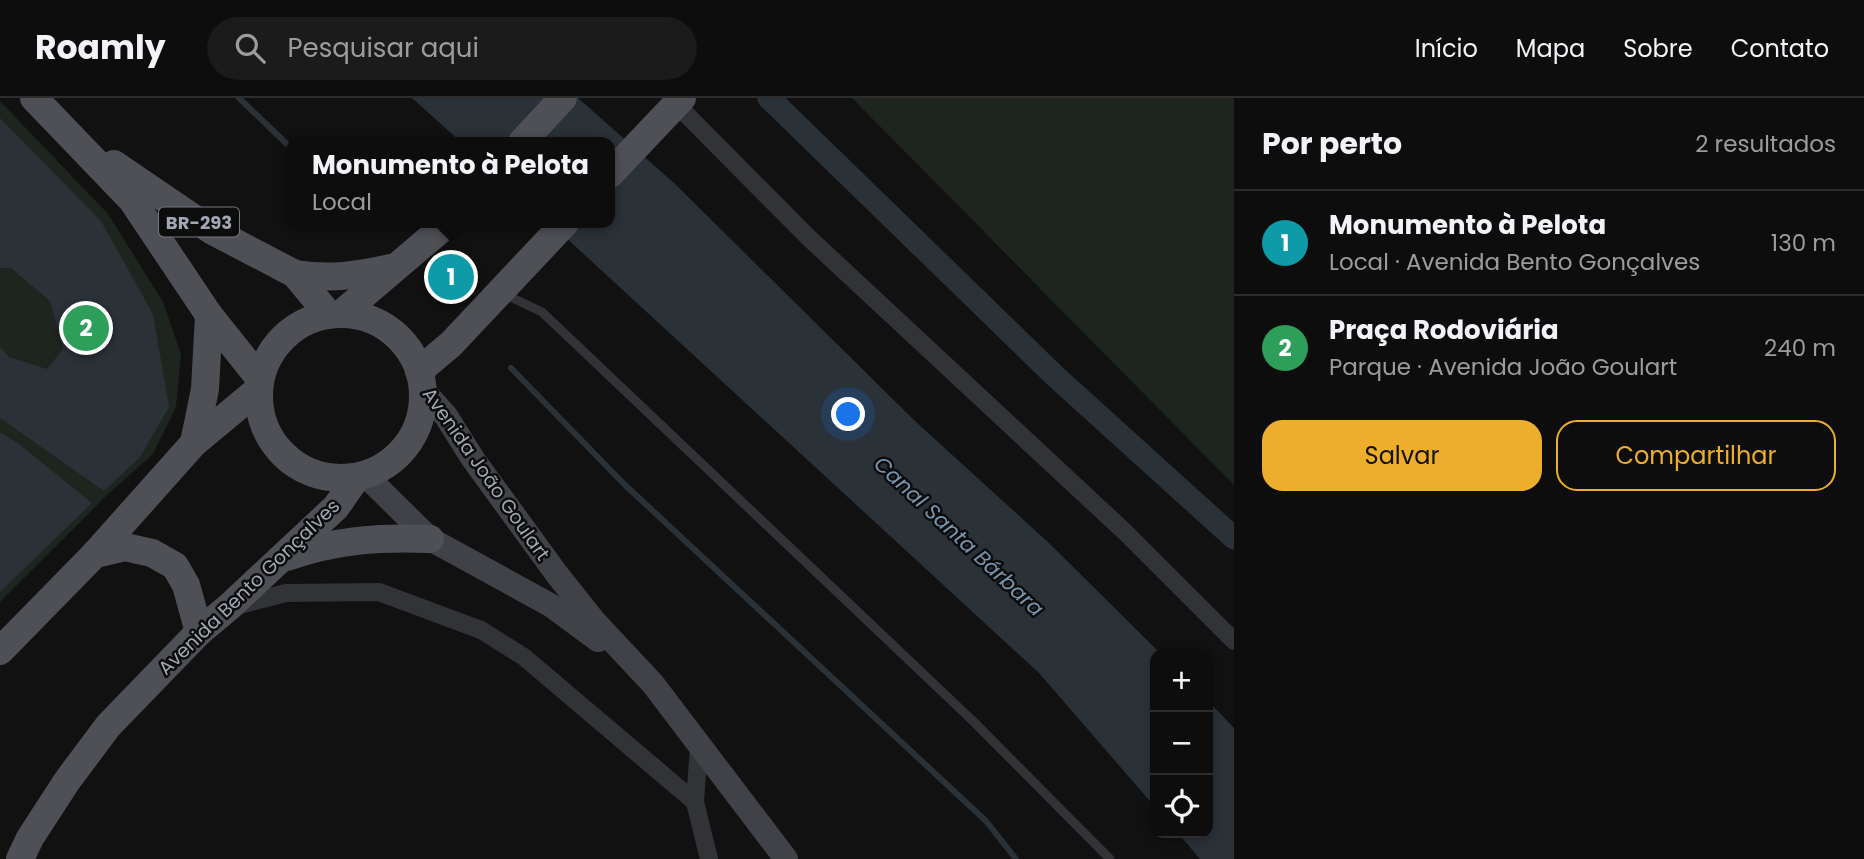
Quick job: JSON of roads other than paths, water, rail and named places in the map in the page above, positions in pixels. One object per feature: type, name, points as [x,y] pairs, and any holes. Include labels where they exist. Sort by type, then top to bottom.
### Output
[{"type":"main road","name":"BR-293","points":[[34,98],[132,200],[209,316],[259,384]]},
{"type":"main road","points":[[527,137],[563,98]]},
{"type":"main road","points":[[615,169],[672,108]]},
{"type":"main road","name":"BR-293","points":[[66,131],[211,230],[295,274],[335,314]]},
{"type":"main road","points":[[361,476],[327,477],[298,467],[290,460],[275,446],[262,419],[259,384],[269,355],[285,336],[305,322],[335,314],[442,228]]},
{"type":"main road","points":[[421,381],[451,344],[560,228]]},
{"type":"main road","points":[[295,274],[331,278],[356,276],[397,266]]},
{"type":"main road","name":"Avenida João Goulart","points":[[335,314],[374,321],[402,341],[421,381],[473,459],[556,573],[594,621],[653,684],[786,859]]},
{"type":"main road","points":[[194,443],[205,389],[209,316]]},
{"type":"main road","name":"Avenida Bento Gonçalves","points":[[20,859],[30,838],[67,781],[108,726],[199,632],[336,507],[361,476],[390,462],[409,442],[421,417],[421,381]]},
{"type":"main road","points":[[0,650],[95,554],[194,443],[259,384]]},
{"type":"main road","name":"Avenida João Goulart","points":[[361,476],[430,539],[552,606],[653,684]]},
{"type":"main road","points":[[281,559],[355,539],[430,539]]},
{"type":"main road","points":[[95,554],[125,547],[152,553],[175,566],[186,586],[199,632]]},
{"type":"street","points":[[672,108],[1126,533],[1234,641]]},
{"type":"street","points":[[229,607],[286,593],[379,592],[481,630],[524,657],[695,802]]},
{"type":"street","points":[[699,746],[695,802],[709,859]]},
{"type":"lane","points":[[505,286],[542,312],[974,722],[1110,859]]},
{"type":"water","name":"Canal Santa Bárbara","points":[[412,98],[578,98],[674,183],[915,421],[1049,543],[1156,649],[1150,649],[1150,801],[1039,673],[555,228],[615,228],[615,137],[455,137]]},
{"type":"water","points":[[0,118],[101,221],[153,314],[169,407],[140,457],[104,491],[0,418],[0,347],[9,357],[47,369],[63,349],[50,301],[11,268],[0,268]]},
{"type":"water","points":[[0,432],[19,444],[92,503],[0,592]]},
{"type":"water","points":[[1213,706],[1234,728],[1234,859],[1200,859],[1182,838],[1213,838]]},
{"type":"waterway","points":[[239,98],[286,143]]},
{"type":"waterway","points":[[769,98],[1055,376],[1234,538]]},
{"type":"waterway","points":[[511,368],[624,484],[986,821],[1016,859]]},
{"type":"place","name":"Monumento à Pelota","points":[[451,277]]},
{"type":"place","name":"Praça Rodoviária","points":[[86,328]]}]
